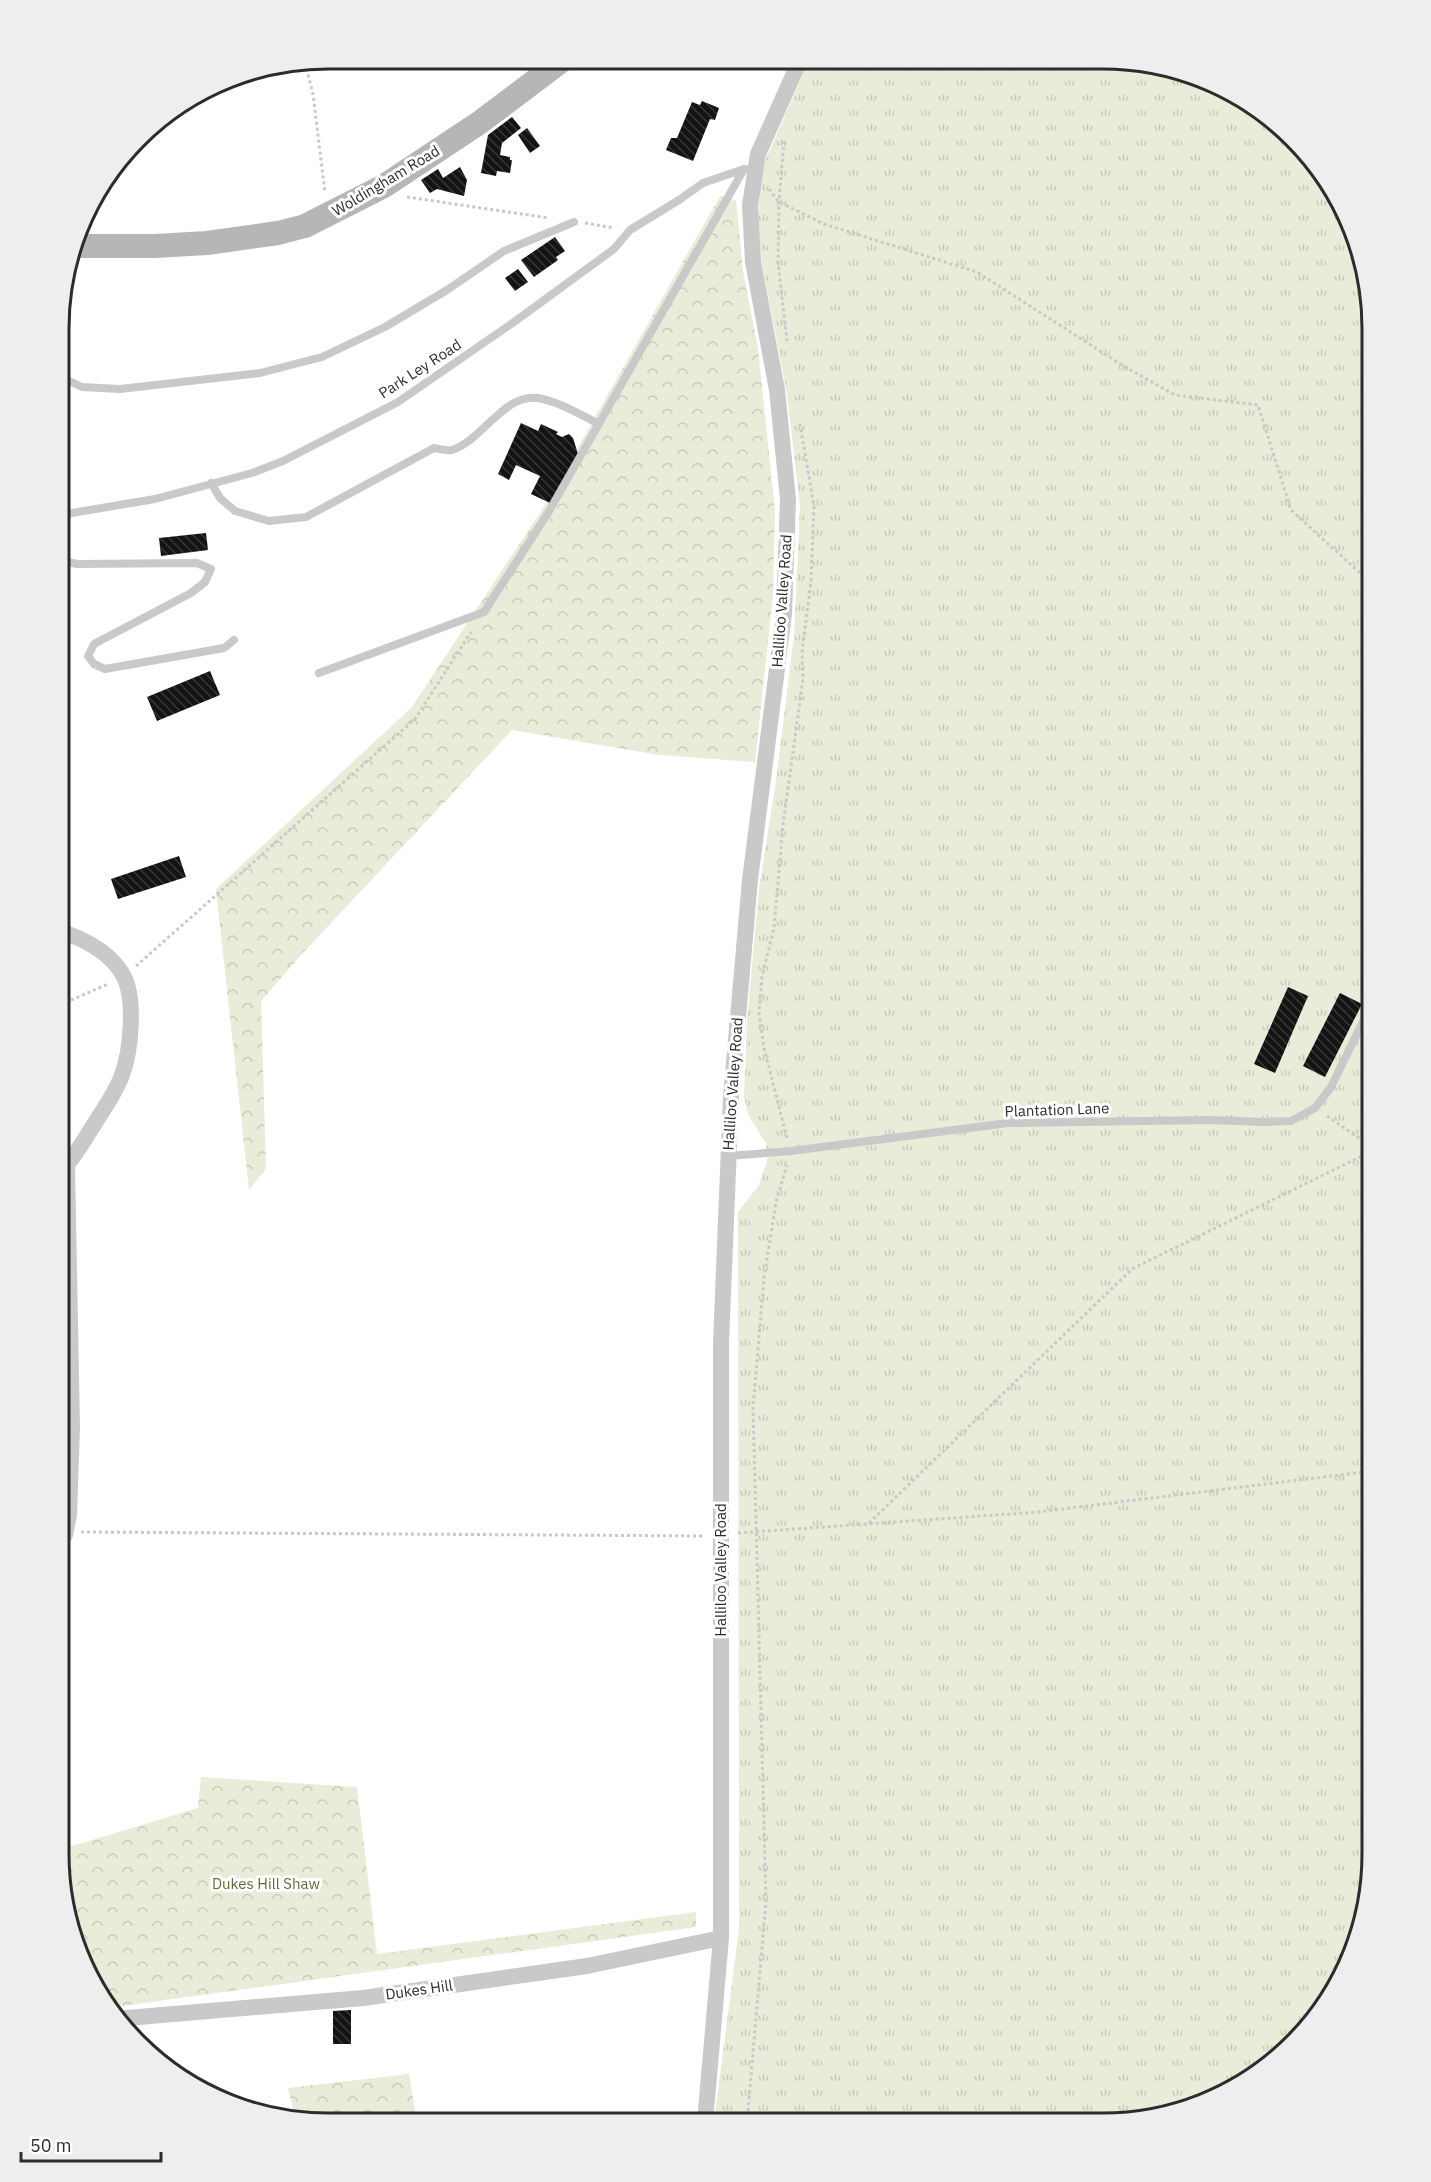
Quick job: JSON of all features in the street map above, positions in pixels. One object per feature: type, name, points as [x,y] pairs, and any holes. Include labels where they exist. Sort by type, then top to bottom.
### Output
[{"type":"street","name":"Woldingham Road","points":[[82,246],[207,243],[305,226],[384,186],[460,136],[550,69]]},
{"type":"street","name":"Halliloo Valley Road","points":[[706,2113],[721,1938],[721,1343],[731,1096],[750,880],[784,614],[787,511],[777,390],[753,262],[749,169],[796,69]]},
{"type":"street","points":[[69,935],[100,951],[114,962],[124,976],[130,994],[127,1055],[123,1074],[115,1091],[69,1161]]},
{"type":"street","points":[[69,1330],[72,1427],[69,1515]]},
{"type":"street","name":"Dukes Hill","points":[[127,2018],[363,1998],[587,1966],[721,1938]]},
{"type":"lane","name":"Park Ley Road","points":[[69,513],[155,499],[283,461],[398,402],[614,249],[630,230],[703,183],[749,169]]},
{"type":"lane","points":[[319,673],[484,612],[548,513],[749,169]]},
{"type":"lane","points":[[69,381],[82,387],[120,389],[260,373],[322,357],[385,327],[447,290],[504,251],[574,222]]},
{"type":"lane","points":[[212,483],[220,498],[236,511],[269,521],[306,517],[434,448],[451,450],[473,437],[516,401],[536,398],[561,405],[599,424]]},
{"type":"lane","points":[[69,562],[197,563],[211,569],[205,582],[191,593],[94,644],[88,656],[94,664],[105,669],[224,648],[234,639]]},
{"type":"lane","points":[[1315,1108],[1331,1087],[1362,1023]]},
{"type":"lane","name":"Plantation Lane","points":[[728,1156],[791,1151],[1008,1123],[1291,1121],[1315,1108]]},
{"type":"path","points":[[307,70],[313,94],[328,216]]},
{"type":"path","points":[[784,141],[779,202],[824,224],[978,272],[1125,367],[1175,395],[1258,405],[1291,510],[1362,575]]},
{"type":"path","points":[[407,197],[630,230]]},
{"type":"path","points":[[69,1001],[124,976],[415,719],[484,612]]},
{"type":"path","points":[[1315,1108],[1362,1142]]},
{"type":"path","points":[[748,2113],[766,1901],[753,1408],[764,1278],[776,1202],[791,1151]]},
{"type":"path","points":[[869,1523],[1132,1269],[1362,1154]]},
{"type":"path","points":[[69,1536],[76,1532],[87,1532],[720,1536],[757,1530],[1038,1512],[1362,1472]]},
{"type":"green space","points":[[805,69],[1103,69],[1154,74],[1187,83],[1233,104],[1261,122],[1298,157],[1309,170],[1335,213],[1348,244],[1357,277],[1362,328],[1362,1854],[1360,1888],[1348,1938],[1335,1969],[1309,2012],[1298,2025],[1261,2060],[1233,2078],[1187,2099],[1154,2108],[1103,2113],[715,2113],[739,1929],[738,1212],[759,1185],[767,1161],[766,1143],[749,1117],[744,1097],[747,1020],[759,889],[777,774],[794,635],[800,506],[787,394],[762,265],[758,222],[760,185],[766,159]]},
{"type":"green space","points":[[720,196],[736,200],[743,271],[758,349],[775,511],[773,595],[755,762],[659,755],[512,730],[300,956],[261,1001],[266,1169],[249,1190],[216,889],[412,707],[547,502]]},
{"type":"green space","name":"Dukes Hill Shaw","points":[[201,1777],[357,1787],[377,1954],[696,1912],[696,1927],[118,2007],[96,1969],[83,1938],[71,1888],[69,1847],[198,1808]]},
{"type":"green space","points":[[409,2074],[416,2113],[294,2111],[288,2088]]},
{"type":"building","points":[[702,101],[719,108],[715,120],[710,119],[693,161],[666,150],[671,138],[677,138],[692,102],[700,105]]},
{"type":"building","points":[[512,117],[521,128],[502,143],[500,155],[510,157],[512,160],[510,173],[497,171],[496,176],[481,173],[488,135]]},
{"type":"building","points":[[527,128],[540,146],[530,153],[518,135]]},
{"type":"building","points":[[460,167],[467,180],[464,196],[437,189],[430,193],[421,180],[438,169],[443,178]]},
{"type":"building","points":[[555,237],[565,251],[556,257],[558,260],[534,277],[521,260]]},
{"type":"building","points":[[518,269],[528,282],[515,291],[505,278]]},
{"type":"building","points":[[521,423],[538,431],[541,424],[558,432],[556,434],[562,437],[569,434],[573,438],[578,454],[550,503],[531,494],[540,476],[516,465],[509,480],[498,474]]},
{"type":"building","points":[[206,533],[208,550],[161,556],[159,538]]},
{"type":"building","points":[[210,671],[220,695],[157,721],[147,697]]},
{"type":"building","points":[[179,856],[186,877],[118,899],[111,879]]},
{"type":"building","points":[[1288,987],[1308,996],[1275,1073],[1254,1064]]},
{"type":"building","points":[[1340,993],[1362,1004],[1325,1077],[1303,1066]]},
{"type":"building","points":[[351,2010],[351,2044],[333,2044],[333,2011]]}]
